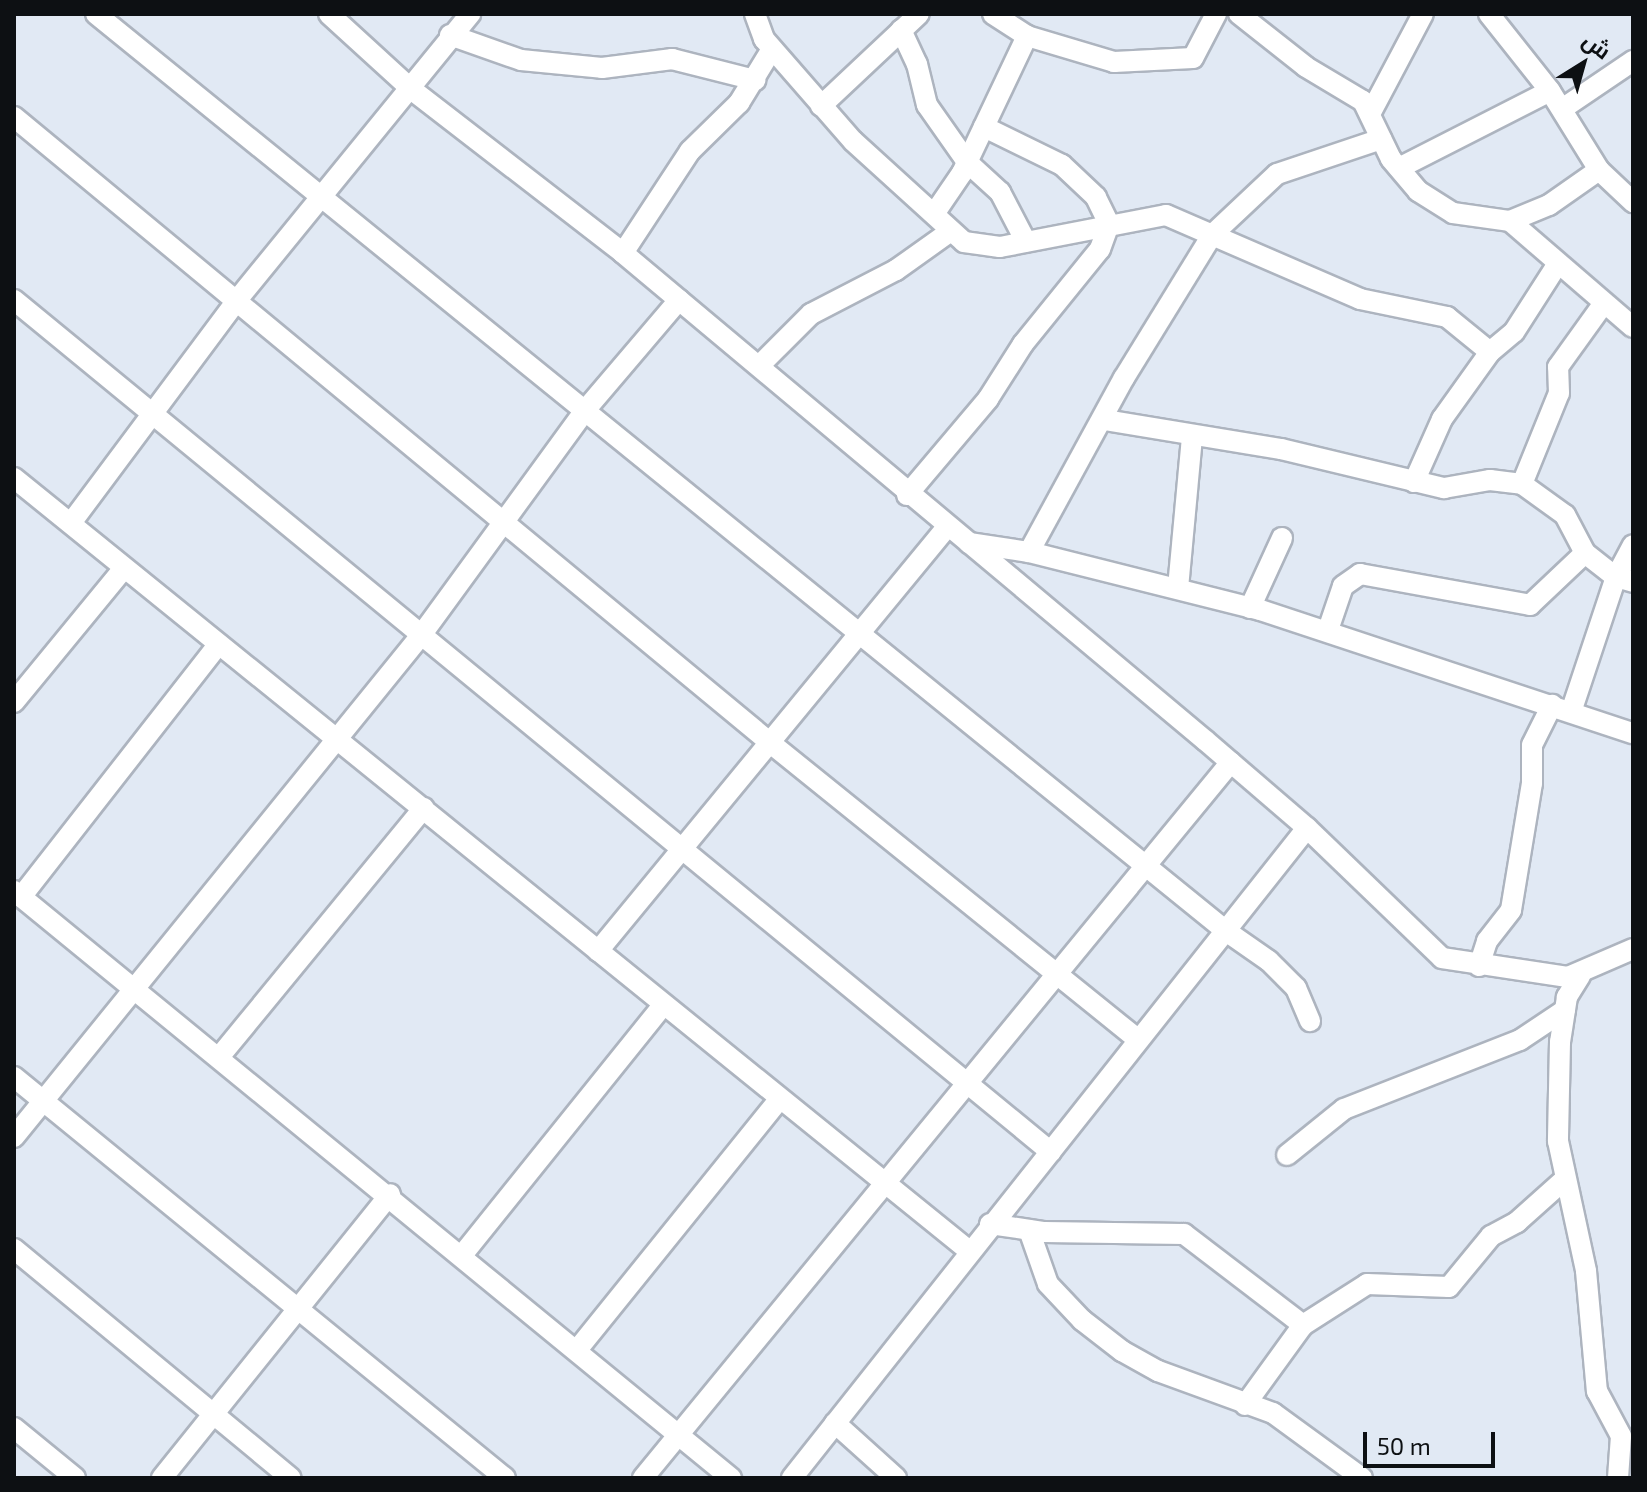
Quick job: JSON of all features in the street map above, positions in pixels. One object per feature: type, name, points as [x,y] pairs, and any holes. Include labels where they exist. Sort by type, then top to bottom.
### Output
[{"type":"street","points":[[96,14],[320,200],[587,408],[1143,864],[1280,972],[1296,988],[1310,1021]]},
{"type":"street","points":[[71,523],[155,416],[237,300],[470,14]]},
{"type":"street","points":[[755,14],[772,49],[821,106],[853,141],[934,214],[948,233],[981,248],[1026,242],[1154,214],[1212,235],[1360,299],[1447,317],[1490,352]]},
{"type":"street","points":[[821,106],[919,14]]},
{"type":"street","points":[[993,14],[1027,36],[1114,62],[1182,61],[1201,48],[1216,14]]},
{"type":"street","points":[[1239,14],[1306,67],[1351,92],[1370,114],[1399,168],[1433,204],[1453,213],[1510,221],[1549,205],[1599,170]]},
{"type":"street","points":[[1370,114],[1423,14]]},
{"type":"street","points":[[1489,14],[1550,91],[1599,170],[1633,202]]},
{"type":"street","points":[[340,17],[411,89],[623,253],[907,495],[1231,762],[1307,828],[1442,958],[1479,966],[1580,976],[1633,949]]},
{"type":"street","points":[[901,30],[917,64],[927,105],[967,162],[1000,192],[1026,242]]},
{"type":"street","points":[[450,35],[521,60],[602,68],[672,59],[755,80]]},
{"type":"street","points":[[934,214],[967,162],[1027,36]]},
{"type":"street","points":[[623,253],[690,151],[730,114],[755,80],[772,49]]},
{"type":"street","points":[[1562,109],[1633,61]]},
{"type":"street","points":[[1399,168],[1550,91]]},
{"type":"street","points":[[14,117],[768,741],[1137,1039]]},
{"type":"street","points":[[907,495],[988,399],[1023,344],[1100,249],[1109,224],[1096,197],[1062,165],[984,127]]},
{"type":"street","points":[[1029,552],[1105,420],[1124,378],[1212,235],[1288,168],[1381,139]]},
{"type":"street","points":[[1510,221],[1557,265],[1633,327]]},
{"type":"street","points":[[759,366],[811,314],[896,270],[948,233]]},
{"type":"street","points":[[1414,482],[1432,436],[1490,352],[1514,332],[1557,265]]},
{"type":"street","points":[[14,300],[682,844],[1051,1152]]},
{"type":"street","points":[[14,1137],[422,634],[587,408],[679,300]]},
{"type":"street","points":[[1522,484],[1559,393],[1558,367],[1604,303]]},
{"type":"street","points":[[1105,420],[1281,449],[1444,488],[1490,480],[1522,484],[1565,515],[1585,553],[1624,580]]},
{"type":"street","points":[[1178,588],[1192,436]]},
{"type":"street","points":[[14,478],[339,737],[779,1100],[968,1250]]},
{"type":"street","points":[[598,951],[857,631],[947,527]]},
{"type":"street","points":[[1250,608],[1282,538]]},
{"type":"street","points":[[969,543],[1029,552],[1178,588],[1328,630],[1633,733]]},
{"type":"street","points":[[1479,966],[1487,941],[1511,910],[1532,783],[1532,745],[1562,707],[1624,580],[1633,545]]},
{"type":"street","points":[[1328,630],[1343,586],[1360,574],[1530,605],[1585,553]]},
{"type":"street","points":[[14,702],[124,568]]},
{"type":"street","points":[[219,644],[18,894],[133,993],[220,1056],[731,1478]]},
{"type":"street","points":[[643,1478],[885,1186],[965,1082],[1143,864],[1231,762]]},
{"type":"street","points":[[220,1056],[424,808]]},
{"type":"street","points":[[792,1478],[968,1250],[1051,1152],[1137,1039],[1307,828]]},
{"type":"street","points":[[1580,976],[1565,1010],[1556,1103],[1564,1180],[1586,1271],[1597,1391],[1627,1432],[1618,1478]]},
{"type":"street","points":[[463,1254],[663,1005]]},
{"type":"street","points":[[1287,1155],[1319,1124],[1344,1109],[1520,1040],[1565,1010]]},
{"type":"street","points":[[14,1077],[505,1478]]},
{"type":"street","points":[[577,1350],[779,1100]]},
{"type":"street","points":[[1245,1405],[1303,1325],[1367,1284],[1449,1287],[1491,1236],[1517,1222],[1564,1180]]},
{"type":"street","points":[[162,1478],[390,1194]]},
{"type":"street","points":[[990,1224],[1029,1230],[1184,1234],[1303,1325]]},
{"type":"street","points":[[1029,1230],[1048,1284],[1082,1320],[1158,1371],[1273,1413],[1362,1478]]},
{"type":"street","points":[[14,1249],[291,1478]]},
{"type":"street","points":[[835,1423],[896,1478]]},
{"type":"street","points":[[14,1428],[75,1478]]}]
